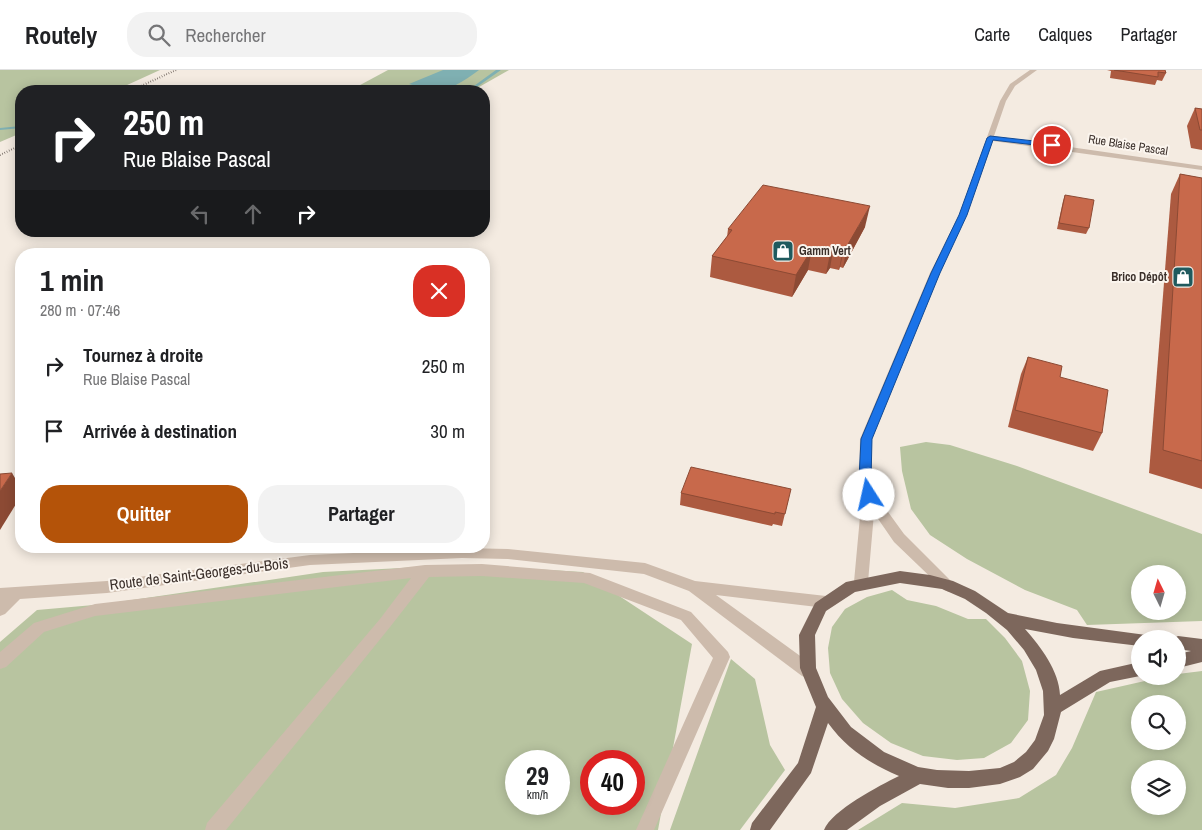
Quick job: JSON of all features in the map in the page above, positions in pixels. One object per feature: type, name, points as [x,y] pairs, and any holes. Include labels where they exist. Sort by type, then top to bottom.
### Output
[{"type":"main road","points":[[900,577],[927,580],[949,586],[970,595],[1005,618],[1028,641],[1042,663],[1050,685],[1053,708],[1050,729],[1040,749],[1024,765],[1002,776],[965,780],[918,776],[889,764],[862,748],[840,728],[824,708],[813,687],[808,671],[805,650],[809,628],[826,602],[841,590],[861,582],[879,578],[900,577]]},
{"type":"main road","points":[[1005,618],[1038,627],[1079,634],[1131,639]]},
{"type":"main road","points":[[1186,644],[1202,646]]},
{"type":"main road","points":[[1186,659],[1202,656]]},
{"type":"main road","points":[[1053,708],[1106,676],[1131,671]]},
{"type":"main road","points":[[759,830],[805,767],[824,708]]},
{"type":"main road","points":[[833,830],[863,805],[888,789],[918,776]]},
{"type":"street","points":[[861,582],[869,495],[865,479],[866,439],[935,273],[963,215],[1003,101],[1012,85],[1034,70]]},
{"type":"street","name":"Rue Blaise Pascal","points":[[990,138],[1202,168]]},
{"type":"street","points":[[869,495],[899,538],[949,586]]},
{"type":"street","name":"Route de Saint-Georges-du-Bois","points":[[7,594],[106,587],[310,560],[441,553],[508,554],[645,569],[694,587],[826,602]]},
{"type":"street","points":[[0,662],[39,627],[95,610],[425,571],[482,570],[585,576],[686,616],[722,657],[645,830]]},
{"type":"street","points":[[214,830],[386,622],[425,571]]},
{"type":"street","name":"Route de Saint-Georges-du-Bois","points":[[694,587],[808,671]]},
{"type":"street","points":[[0,610],[7,594]]},
{"type":"green space","points":[[0,70],[160,70],[127,85],[15,85],[15,136],[0,142]]},
{"type":"green space","points":[[388,70],[509,70],[483,85],[360,85]]},
{"type":"green space","points":[[926,442],[950,445],[1017,466],[1202,534],[1202,621],[1087,625],[1077,610],[1025,590],[967,559],[930,535],[911,509],[902,471],[900,447]]},
{"type":"green space","points":[[485,566],[583,572],[692,644],[658,830],[0,830],[0,642],[37,610],[105,604],[323,572]]},
{"type":"green space","points":[[892,590],[907,600],[936,606],[968,619],[986,619],[1005,638],[1022,661],[1030,691],[1028,720],[1011,743],[984,758],[957,760],[923,756],[891,743],[863,723],[842,699],[830,673],[828,648],[832,627],[845,609],[867,597]]},
{"type":"green space","points":[[731,659],[755,679],[770,745],[785,770],[740,830],[670,830]]},
{"type":"green space","points":[[1202,671],[1202,830],[858,830],[902,803],[955,808],[1019,798],[1056,775],[1072,748],[1096,692],[1131,684],[1186,685],[1186,673]]},
{"type":"water","points":[[443,70],[479,70],[455,85],[409,84]]},
{"type":"building","points":[[1114,70],[1165,70],[1166,73],[1158,72],[1158,77]]},
{"type":"building","points":[[1195,108],[1202,109],[1202,130],[1200,130]]},
{"type":"building","points":[[1180,174],[1202,178],[1202,461],[1163,450]]},
{"type":"building","name":"Gamm Vert","points":[[763,185],[870,206],[847,246],[843,248],[834,246],[830,253],[812,249],[796,275],[712,256],[732,230],[728,229]]},
{"type":"building","points":[[1065,195],[1094,200],[1089,228],[1059,223]]},
{"type":"building","points":[[1028,357],[1062,366],[1060,377],[1108,390],[1102,433],[1015,410]]},
{"type":"building","points":[[691,467],[791,489],[785,514],[775,512],[775,514],[681,493]]},
{"type":"building","points":[[12,473],[0,491],[0,474]]},
{"type":"waterway","points":[[478,85],[499,70]]},
{"type":"waterway","points":[[0,129],[15,128]]},
{"type":"railway","points":[[143,85],[176,70]]},
{"type":"railway","points":[[0,155],[15,148]]},
{"type":"place","name":"Gamm Vert","points":[[783,251]]},
{"type":"place","name":"Brico Dépôt","points":[[1183,277]]},
{"type":"route","points":[[869,495],[865,479],[866,439],[935,273],[963,215],[990,138],[1052,145]]}]
